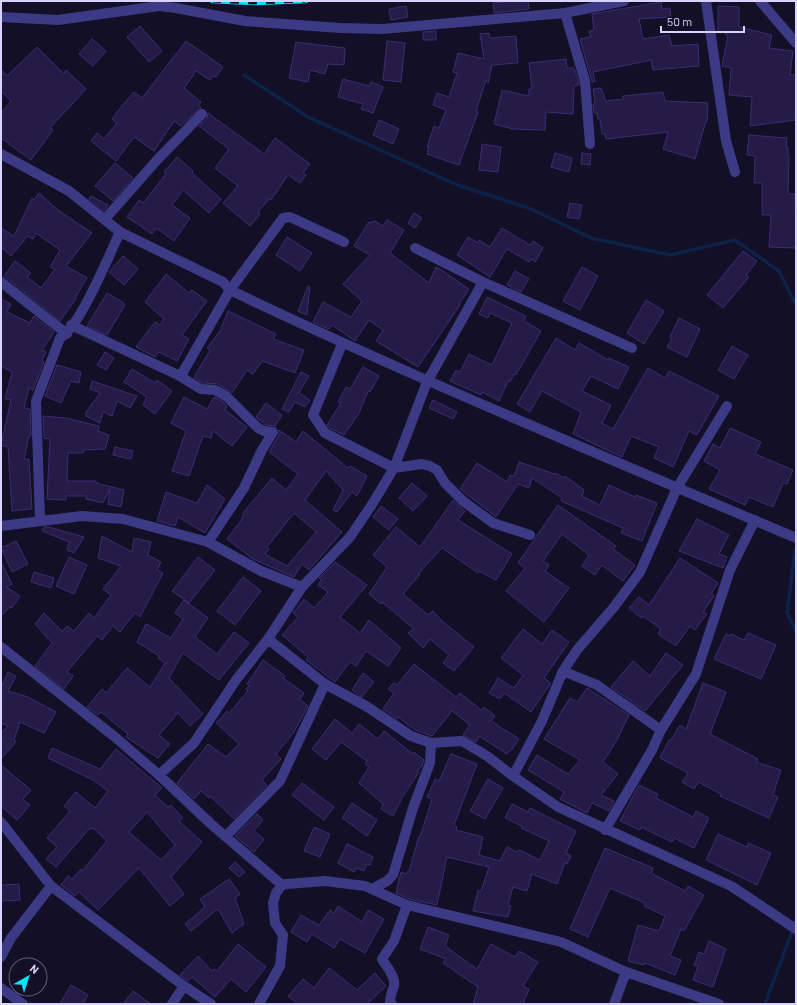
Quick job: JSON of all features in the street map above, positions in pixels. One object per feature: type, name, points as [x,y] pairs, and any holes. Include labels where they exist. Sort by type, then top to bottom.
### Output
[{"type":"street","points":[[1,17],[58,20],[159,6],[245,20],[340,28],[382,29],[565,13],[624,1]]},
{"type":"street","points":[[706,1],[725,134],[735,172]]},
{"type":"street","points":[[760,1],[796,43]]},
{"type":"street","points":[[565,13],[584,81],[590,144]]},
{"type":"street","points":[[105,219],[157,160],[202,114]]},
{"type":"street","points":[[1,154],[69,191],[120,232],[223,282],[230,290],[342,344],[427,382],[796,538]]},
{"type":"street","points":[[178,375],[183,372],[230,290],[283,218],[290,217],[344,242]]},
{"type":"street","points":[[40,520],[36,401],[60,338],[66,334],[81,313],[120,232]]},
{"type":"street","points":[[415,248],[483,282],[632,348]]},
{"type":"street","points":[[1,282],[66,334]]},
{"type":"street","points":[[159,775],[194,743],[236,680],[268,639],[302,587],[350,537],[394,468],[427,382],[483,282]]},
{"type":"street","points":[[71,325],[178,375],[201,389],[215,390],[226,396],[258,428],[273,432],[244,488],[208,542]]},
{"type":"street","points":[[342,344],[313,415],[325,433],[394,468],[422,464],[430,466],[437,470],[445,483],[463,501],[492,523],[530,535]]},
{"type":"street","points":[[513,776],[542,721],[563,670],[577,650],[614,607],[640,572],[677,488],[727,406]]},
{"type":"street","points":[[1,526],[82,516],[123,519],[208,542],[260,571],[302,587]]},
{"type":"street","points":[[605,830],[652,750],[661,730],[696,674],[730,570],[755,520]]},
{"type":"street","points":[[268,639],[325,684],[366,706],[411,736],[431,743],[462,741],[487,756],[558,807],[605,830],[731,886],[786,924],[796,928]]},
{"type":"street","points":[[1,647],[115,737],[282,885],[325,881],[374,888],[407,905],[561,942],[626,972],[719,1004]]},
{"type":"street","points":[[563,670],[597,685],[661,730]]},
{"type":"street","points":[[226,836],[280,781],[325,684]]},
{"type":"street","points":[[374,888],[388,881],[393,875],[413,808],[430,763],[431,743]]},
{"type":"street","points":[[1,822],[51,886],[184,986],[211,1004]]},
{"type":"street","points":[[259,1004],[280,966],[283,935],[275,923],[273,904],[276,893],[282,885]]},
{"type":"street","points":[[1,957],[11,938],[51,886]]},
{"type":"street","points":[[392,1004],[390,1002],[390,993],[394,984],[392,975],[382,959],[394,941],[407,905]]},
{"type":"street","points":[[614,1004],[626,972]]},
{"type":"street","points":[[172,1004],[184,986]]},
{"type":"street","points":[[1,988],[23,1004]]},
{"type":"building","points":[[528,1],[529,9],[494,13],[493,3]]},
{"type":"building","points":[[661,2],[662,9],[670,8],[671,17],[639,19],[643,39],[669,35],[672,46],[698,44],[699,66],[653,70],[651,60],[593,72],[595,81],[592,82],[580,39],[591,37],[589,31],[594,30],[592,14]]},
{"type":"building","points":[[406,6],[408,17],[391,20],[389,9]]},
{"type":"building","points":[[718,6],[739,7],[739,27],[772,35],[769,48],[793,51],[790,75],[796,75],[796,120],[750,126],[752,97],[729,95],[731,68],[722,66],[728,35],[725,34],[726,32],[718,32]]},
{"type":"building","points":[[140,26],[162,51],[149,62],[127,37]]},
{"type":"building","points":[[436,31],[436,40],[423,40],[423,32]]},
{"type":"building","points":[[489,33],[490,38],[516,36],[518,63],[492,65],[488,83],[486,80],[476,111],[478,112],[459,165],[427,154],[429,147],[427,147],[434,126],[439,128],[446,110],[433,105],[437,93],[449,97],[457,73],[453,72],[458,53],[484,59],[480,34]]},
{"type":"building","points":[[92,39],[106,51],[93,66],[79,54]]},
{"type":"building","points":[[186,41],[223,67],[216,77],[213,76],[210,80],[196,71],[184,88],[201,102],[198,106],[201,108],[181,126],[174,121],[154,151],[134,137],[116,161],[91,141],[97,133],[104,139],[117,123],[112,119],[121,107],[134,92],[142,98]]},
{"type":"building","points":[[387,41],[405,43],[401,82],[383,80]]},
{"type":"building","points":[[296,42],[345,48],[344,65],[328,64],[325,74],[310,70],[308,82],[289,78]]},
{"type":"building","points":[[37,47],[64,74],[66,70],[86,89],[50,128],[53,130],[31,160],[1,138],[1,113],[11,101],[1,91],[1,69],[7,76]]},
{"type":"building","points":[[566,59],[567,68],[574,68],[579,82],[579,85],[574,86],[573,114],[546,112],[545,130],[513,129],[494,124],[502,90],[529,96],[529,89],[532,89],[529,63]]},
{"type":"building","points":[[343,79],[369,86],[371,82],[383,87],[373,113],[361,109],[363,104],[338,97]]},
{"type":"building","points":[[601,88],[606,101],[623,99],[623,96],[663,92],[665,101],[708,103],[707,121],[695,159],[663,149],[668,132],[606,139],[605,134],[602,134],[600,119],[598,119],[597,113],[594,113],[593,104],[595,103],[593,89]]},
{"type":"building","points":[[208,113],[264,154],[275,138],[310,164],[303,173],[306,175],[300,183],[288,175],[271,200],[269,199],[258,212],[260,214],[250,226],[223,203],[238,186],[215,168],[229,149],[199,126],[207,118]]},
{"type":"building","points":[[379,120],[399,129],[393,144],[373,135]]},
{"type":"building","points":[[749,135],[787,138],[786,147],[788,147],[789,155],[788,194],[795,194],[796,248],[769,247],[771,215],[762,215],[762,183],[754,183],[755,156],[747,155]]},
{"type":"building","points":[[482,144],[501,147],[498,172],[479,170]]},
{"type":"building","points":[[555,153],[572,158],[569,172],[551,167]]},
{"type":"building","points":[[582,153],[591,154],[590,165],[581,164]]},
{"type":"building","points":[[177,157],[193,171],[192,173],[221,199],[209,213],[183,190],[172,205],[190,218],[174,241],[156,228],[152,234],[127,217],[139,200],[143,203],[166,174],[164,172]]},
{"type":"building","points":[[115,163],[133,178],[113,201],[95,186]]},
{"type":"building","points":[[39,193],[58,210],[92,233],[66,266],[87,278],[75,298],[76,299],[60,321],[4,276],[15,261],[31,273],[27,277],[41,288],[55,269],[50,267],[60,250],[36,233],[33,239],[28,236],[11,256],[1,247],[1,228],[14,236],[32,198],[34,200]]},
{"type":"building","points":[[91,196],[108,205],[104,211],[89,199]]},
{"type":"building","points":[[570,203],[582,205],[579,219],[567,217]]},
{"type":"building","points":[[414,213],[422,218],[415,228],[408,223]]},
{"type":"building","points":[[387,220],[404,230],[390,253],[429,283],[436,267],[469,289],[459,304],[460,305],[418,367],[376,341],[383,330],[369,320],[355,341],[332,325],[329,329],[313,322],[323,302],[351,317],[362,301],[343,284],[370,255],[354,246],[368,223],[375,221],[383,226]]},
{"type":"building","points":[[502,228],[530,245],[533,241],[543,248],[535,262],[531,259],[529,262],[507,249],[490,277],[457,255],[468,237],[478,243],[479,240],[490,247]]},
{"type":"building","points":[[287,237],[312,253],[300,271],[276,255]]},
{"type":"building","points":[[743,251],[757,261],[746,275],[749,277],[723,308],[707,295]]},
{"type":"building","points":[[123,256],[138,269],[124,285],[109,272]]},
{"type":"building","points":[[582,267],[598,276],[580,310],[563,301]]},
{"type":"building","points":[[515,271],[529,279],[521,292],[507,285]]},
{"type":"building","points":[[166,274],[189,293],[192,290],[207,301],[182,335],[189,339],[177,361],[159,352],[155,357],[136,347],[155,322],[160,325],[164,319],[145,302]]},
{"type":"building","points":[[308,286],[310,287],[307,315],[298,311]]},
{"type":"building","points":[[107,293],[124,303],[124,307],[107,335],[87,326]]},
{"type":"building","points":[[487,297],[526,316],[524,321],[541,331],[516,375],[514,374],[510,382],[508,381],[499,401],[482,392],[481,395],[450,381],[456,370],[460,372],[469,354],[492,365],[512,323],[490,313],[488,318],[479,314]]},
{"type":"building","points":[[1,299],[11,304],[7,312],[30,323],[34,316],[54,332],[42,350],[46,352],[42,361],[44,362],[33,390],[29,388],[24,408],[30,409],[31,436],[29,436],[24,459],[29,459],[32,509],[12,511],[8,447],[1,445],[11,400],[5,399],[12,372],[1,366]]},
{"type":"building","points":[[646,300],[664,311],[644,344],[627,333]]},
{"type":"building","points":[[228,311],[276,334],[273,339],[304,350],[295,373],[262,361],[253,374],[247,370],[232,393],[218,384],[203,383],[194,377],[210,350],[207,348],[220,331]]},
{"type":"building","points":[[679,318],[700,329],[687,357],[667,347]]},
{"type":"building","points":[[556,338],[575,350],[579,343],[608,360],[609,358],[629,367],[618,389],[591,376],[582,391],[611,405],[602,423],[613,429],[648,368],[665,378],[669,371],[719,396],[697,435],[689,431],[673,467],[654,458],[659,447],[631,436],[622,457],[573,434],[581,412],[542,391],[530,412],[517,404]]},
{"type":"building","points":[[732,346],[748,355],[734,379],[718,370]]},
{"type":"building","points":[[105,352],[114,358],[106,370],[97,365]]},
{"type":"building","points":[[57,365],[81,372],[79,383],[71,381],[61,403],[45,396]]},
{"type":"building","points":[[363,367],[379,376],[370,392],[368,391],[359,413],[344,435],[329,428],[327,425],[341,403],[338,402],[346,387],[350,389]]},
{"type":"building","points":[[132,369],[155,383],[157,380],[172,391],[155,414],[143,405],[147,397],[124,382]]},
{"type":"building","points":[[301,372],[309,376],[299,393],[310,400],[305,407],[295,402],[289,412],[282,409]]},
{"type":"building","points":[[92,381],[137,396],[130,408],[117,401],[112,416],[103,412],[100,423],[86,416],[86,412],[100,393],[90,389]]},
{"type":"building","points":[[184,397],[207,409],[214,397],[222,401],[227,406],[225,410],[247,427],[232,446],[213,431],[211,438],[203,436],[189,476],[172,471],[186,431],[171,423]]},
{"type":"building","points":[[433,400],[457,412],[453,419],[429,408]]},
{"type":"building","points":[[266,403],[282,415],[275,426],[266,425],[256,417]]},
{"type":"building","points":[[43,416],[66,418],[99,426],[98,431],[109,435],[105,449],[84,450],[83,453],[68,453],[67,481],[96,481],[96,483],[124,490],[121,507],[108,504],[110,489],[103,503],[86,499],[86,496],[66,496],[66,500],[47,499],[50,439],[44,438]]},
{"type":"building","points":[[730,428],[761,442],[755,454],[793,470],[787,484],[783,483],[773,507],[749,497],[745,505],[709,489],[720,470],[704,461],[713,444],[720,448]]},
{"type":"building","points":[[279,430],[296,442],[303,431],[348,468],[350,466],[367,476],[357,496],[352,492],[337,512],[333,510],[343,490],[326,471],[305,500],[342,532],[309,570],[302,564],[294,577],[253,559],[227,539],[240,522],[244,514],[243,513],[272,478],[286,490],[298,474],[269,452],[279,435]],"holes":[[[294,513],[316,532],[287,566],[265,554],[269,549],[267,547]]]},
{"type":"building","points":[[115,447],[133,451],[131,459],[113,455]]},
{"type":"building","points":[[519,462],[555,474],[556,473],[564,478],[565,476],[584,490],[582,496],[600,505],[609,485],[635,497],[636,495],[657,503],[642,541],[621,533],[623,528],[561,501],[562,498],[532,478],[529,488],[518,484],[496,517],[460,489],[477,463],[507,482],[510,475],[514,476]]},
{"type":"building","points":[[412,483],[427,496],[413,511],[399,498]]},
{"type":"building","points":[[207,485],[225,499],[205,533],[178,517],[175,526],[157,521],[166,492],[197,503]]},
{"type":"building","points":[[453,500],[465,511],[458,520],[512,554],[496,580],[479,571],[478,573],[442,548],[419,573],[420,574],[403,594],[428,615],[433,611],[442,621],[474,647],[454,671],[443,663],[449,655],[430,639],[423,648],[408,633],[414,629],[382,602],[381,604],[369,594],[387,567],[373,555],[396,527],[420,547]]},
{"type":"building","points":[[558,505],[616,546],[613,549],[635,565],[623,581],[602,565],[595,575],[582,566],[589,555],[562,534],[543,561],[549,565],[545,571],[569,588],[544,622],[506,591],[525,568],[518,563]]},
{"type":"building","points":[[381,506],[398,519],[389,530],[373,517]]},
{"type":"building","points":[[697,519],[729,535],[719,554],[727,557],[723,568],[679,551]]},
{"type":"building","points":[[44,527],[49,527],[84,537],[74,553],[67,550],[69,542],[42,531]]},
{"type":"building","points":[[102,536],[132,552],[134,538],[151,542],[148,555],[161,562],[157,570],[163,573],[140,617],[135,613],[120,632],[113,626],[102,640],[97,636],[67,672],[73,676],[64,689],[35,666],[52,643],[35,624],[44,613],[62,631],[67,626],[74,631],[89,613],[94,618],[111,595],[103,589],[121,566],[98,558]]},
{"type":"building","points":[[16,541],[28,564],[12,572],[1,548]]},
{"type":"building","points":[[69,557],[87,565],[74,594],[56,586]]},
{"type":"building","points":[[198,557],[215,570],[189,603],[172,591]]},
{"type":"building","points":[[680,558],[718,583],[711,594],[714,596],[703,612],[707,614],[695,630],[690,626],[676,646],[658,634],[661,629],[643,616],[641,618],[629,608],[639,597],[649,605]]},
{"type":"building","points":[[1,562],[12,584],[6,587],[20,596],[12,608],[10,607],[1,616]]},
{"type":"building","points":[[335,562],[367,585],[340,617],[360,633],[369,620],[401,648],[388,666],[366,651],[356,666],[350,662],[335,682],[306,660],[308,657],[282,635],[298,617],[293,613],[304,599],[314,608],[328,592],[318,585],[321,580],[319,578]]},
{"type":"building","points":[[34,572],[54,578],[51,588],[31,582]]},
{"type":"building","points":[[243,577],[261,591],[235,625],[217,611]]},
{"type":"building","points":[[184,600],[208,618],[195,637],[217,654],[234,632],[249,643],[219,680],[183,653],[169,678],[203,714],[190,726],[178,713],[159,735],[170,744],[158,758],[126,737],[128,734],[101,712],[98,715],[87,707],[102,689],[106,693],[127,668],[150,687],[165,663],[158,658],[159,656],[137,642],[146,624],[171,638],[183,619],[175,613]]},
{"type":"building","points":[[523,629],[542,644],[552,630],[569,642],[544,678],[551,683],[531,712],[504,693],[501,698],[498,698],[489,693],[498,678],[514,688],[523,675],[501,658]]},
{"type":"building","points":[[748,633],[776,645],[761,679],[714,659],[726,634],[730,636],[731,634],[744,640]]},
{"type":"building","points":[[666,653],[683,665],[645,711],[611,687],[633,661],[650,676]]},
{"type":"building","points":[[263,660],[285,676],[283,678],[304,693],[300,700],[308,706],[294,732],[276,754],[281,759],[262,780],[267,785],[234,819],[210,796],[209,798],[201,791],[194,799],[177,783],[208,744],[226,757],[239,744],[216,723],[227,711],[229,713],[248,691],[246,689],[249,686],[247,684]]},
{"type":"building","points":[[414,664],[456,697],[460,693],[481,710],[484,707],[495,716],[491,721],[519,739],[513,748],[507,754],[479,736],[476,742],[463,735],[470,725],[452,711],[432,736],[415,730],[398,717],[397,719],[383,709],[394,693],[388,689],[394,683],[397,685]]},
{"type":"building","points":[[8,672],[16,676],[8,691],[28,697],[56,712],[44,733],[20,722],[14,740],[16,742],[1,759],[1,733],[8,726],[1,723],[1,689]]},
{"type":"building","points":[[363,673],[374,682],[362,697],[352,690]]},
{"type":"building","points":[[703,683],[726,692],[710,734],[758,759],[756,762],[781,770],[773,795],[778,797],[769,818],[720,796],[721,794],[698,782],[694,789],[682,782],[688,773],[660,758],[669,740],[671,740],[680,725],[686,729]]},
{"type":"building","points":[[587,688],[629,715],[617,740],[603,762],[618,774],[601,795],[614,801],[609,811],[592,803],[587,813],[560,799],[564,792],[528,770],[537,755],[568,774],[580,760],[544,739],[570,698],[577,702]]},
{"type":"building","points":[[335,719],[352,733],[359,724],[378,739],[384,731],[413,754],[414,752],[424,760],[422,766],[417,771],[419,772],[402,798],[393,816],[381,809],[383,804],[359,783],[369,767],[365,764],[367,761],[341,742],[326,760],[312,749]]},
{"type":"building","points":[[52,748],[100,769],[116,749],[162,788],[155,795],[168,807],[171,805],[183,818],[179,821],[202,842],[171,877],[184,894],[170,906],[139,868],[98,910],[79,892],[75,896],[61,885],[68,876],[72,879],[81,869],[82,871],[107,841],[93,828],[90,828],[56,867],[46,859],[57,847],[47,838],[70,811],[64,806],[76,792],[95,808],[108,791],[93,780],[48,758]],"holes":[[[147,812],[175,845],[161,860],[129,832]]]},
{"type":"building","points":[[451,754],[477,764],[454,825],[457,827],[456,830],[483,837],[479,855],[500,861],[507,847],[517,852],[519,850],[540,860],[549,841],[521,828],[522,826],[505,818],[512,804],[528,812],[530,808],[576,831],[566,853],[571,856],[567,864],[565,863],[557,884],[532,874],[527,891],[513,887],[508,905],[511,906],[508,917],[473,911],[478,890],[481,891],[489,867],[447,857],[437,905],[409,899],[396,893],[401,872],[406,874],[410,868],[432,799],[427,797],[435,779],[439,781]]},
{"type":"building","points":[[1,765],[31,790],[23,799],[30,805],[17,820],[1,806]]},
{"type":"building","points":[[488,779],[503,788],[485,819],[470,811]]},
{"type":"building","points":[[302,783],[334,807],[324,820],[292,795]]},
{"type":"building","points":[[639,785],[658,794],[656,798],[693,817],[696,811],[709,818],[694,848],[674,838],[672,842],[641,827],[640,830],[620,821]]},
{"type":"building","points":[[352,803],[377,820],[367,836],[342,818]]},
{"type":"building","points":[[257,814],[263,820],[254,831],[264,839],[254,852],[235,836]]},
{"type":"building","points":[[314,827],[330,834],[320,857],[304,851]]},
{"type":"building","points":[[718,834],[747,847],[748,843],[771,853],[757,885],[706,860]]},
{"type":"building","points":[[347,844],[373,857],[370,865],[367,864],[364,871],[356,868],[354,872],[338,863]]},
{"type":"building","points":[[605,848],[653,868],[651,873],[685,891],[688,886],[704,895],[684,931],[681,929],[670,956],[681,960],[675,975],[645,963],[644,965],[628,961],[638,925],[659,931],[665,916],[644,906],[645,903],[610,888],[588,937],[570,929]]},
{"type":"building","points":[[235,862],[245,872],[239,877],[229,868]]},
{"type":"building","points":[[229,879],[240,894],[235,898],[244,924],[232,933],[218,909],[191,931],[185,924],[205,907],[200,899]]},
{"type":"building","points":[[19,884],[20,900],[1,901],[1,885]]},
{"type":"building","points":[[338,906],[362,922],[368,910],[384,919],[365,953],[340,939],[334,948],[312,934],[307,942],[291,932],[301,915],[319,925],[330,910],[334,913]]},
{"type":"building","points":[[428,927],[449,935],[445,946],[477,969],[491,944],[515,957],[519,951],[538,962],[523,986],[529,989],[523,1004],[473,1004],[478,987],[443,963],[446,959],[420,949]]},
{"type":"building","points":[[709,941],[726,949],[713,987],[693,980],[698,966],[694,965],[699,952],[704,954]]},
{"type":"building","points":[[238,944],[266,967],[246,992],[231,979],[215,997],[192,977],[188,981],[180,975],[198,956],[212,971],[214,969],[217,971]]},
{"type":"building","points":[[329,968],[357,990],[375,973],[386,986],[367,1004],[298,1004],[288,996],[303,979],[314,988]]},
{"type":"building","points":[[71,985],[88,995],[83,1004],[60,1004]]},
{"type":"building","points":[[133,991],[151,1004],[123,1004]]},
{"type":"waterway","points":[[244,75],[308,117],[457,185],[529,208],[591,238],[670,255],[735,240],[779,271],[796,305]]},
{"type":"waterway","points":[[795,550],[787,613],[796,631]]},
{"type":"waterway","points":[[765,1004],[796,921]]},
{"type":"railway","points":[[212,1],[253,3],[306,1]]}]
